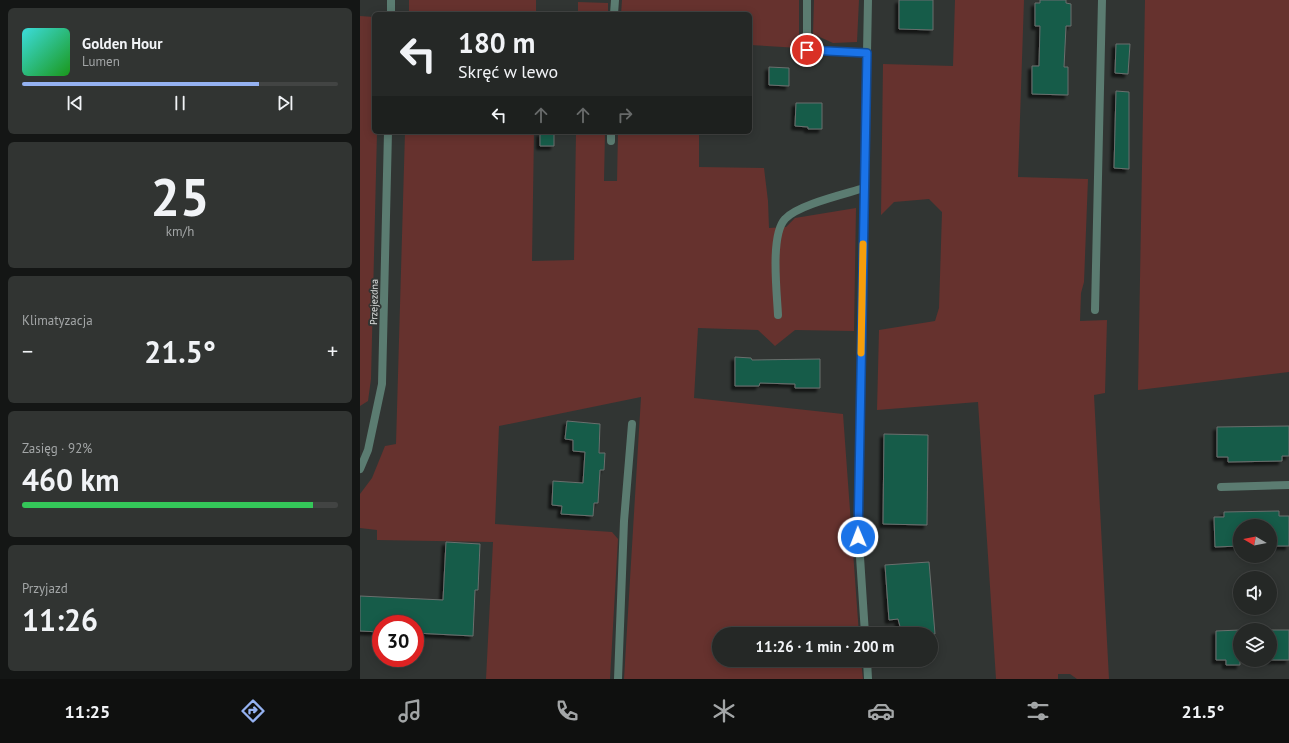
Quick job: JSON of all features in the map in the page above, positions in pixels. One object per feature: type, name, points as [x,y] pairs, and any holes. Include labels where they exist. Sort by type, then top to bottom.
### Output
[{"type":"street","points":[[391,0],[391,12]]},
{"type":"street","points":[[614,12],[615,0]]},
{"type":"street","points":[[807,0],[807,50],[867,53]]},
{"type":"street","points":[[865,627],[858,526],[868,0]]},
{"type":"street","points":[[1095,310],[1102,0]]},
{"type":"street","name":"Przejezdna","points":[[360,469],[368,450],[382,384],[388,134]]},
{"type":"street","points":[[778,315],[776,236],[784,219],[802,208],[864,188]]},
{"type":"street","points":[[618,679],[624,521],[632,424]]},
{"type":"street","points":[[1221,486],[1289,485]]},
{"type":"street","points":[[867,667],[868,679]]},
{"type":"shaded area","points":[[409,0],[536,0],[536,12],[409,12]]},
{"type":"shaded area","points":[[622,0],[799,0],[799,48],[752,45],[752,12],[621,12]]},
{"type":"shaded area","points":[[814,0],[859,0],[857,42],[833,43],[813,34]]},
{"type":"shaded area","points":[[955,0],[1024,0],[1018,177],[1088,179],[1084,282],[1081,293],[1080,321],[1107,320],[1105,393],[1094,395],[1109,679],[1077,679],[1070,674],[1058,674],[1058,679],[996,679],[978,402],[877,410],[879,330],[935,321],[939,308],[942,212],[929,199],[894,202],[881,215],[883,64],[953,66]]},
{"type":"shaded area","points":[[1145,0],[1289,0],[1289,372],[1138,390]]},
{"type":"shaded area","points":[[578,2],[608,3],[608,12],[578,12]]},
{"type":"shaded area","points":[[360,16],[372,17],[372,134],[377,134],[371,379],[368,401],[360,406]]},
{"type":"shaded area","points":[[405,134],[534,134],[532,261],[574,260],[576,134],[605,134],[604,181],[617,181],[618,134],[699,134],[699,167],[764,168],[768,201],[769,228],[786,227],[795,218],[856,208],[854,331],[795,330],[775,346],[758,330],[698,328],[694,398],[843,414],[858,627],[712,627],[712,667],[862,667],[863,679],[624,679],[641,397],[499,426],[495,524],[612,532],[618,539],[610,679],[486,679],[493,542],[377,540],[377,530],[360,528],[360,494],[372,478],[385,446],[396,444]]},
{"type":"building","points":[[899,0],[933,0],[933,30],[899,29]]},
{"type":"building","points":[[1040,0],[1066,0],[1066,3],[1071,4],[1071,26],[1066,26],[1064,67],[1068,67],[1068,95],[1032,94],[1032,66],[1039,66],[1040,26],[1035,26],[1035,3],[1040,3]]},
{"type":"building","points":[[1116,44],[1130,44],[1128,74],[1115,73]]},
{"type":"building","points":[[769,67],[789,68],[789,86],[769,85]]},
{"type":"building","points":[[1116,91],[1129,92],[1129,169],[1114,168]]},
{"type":"building","points":[[796,103],[822,103],[822,129],[808,129],[808,127],[795,126]]},
{"type":"building","points":[[540,134],[554,134],[554,146],[540,146]]},
{"type":"building","points":[[735,357],[751,358],[752,360],[820,359],[820,388],[795,388],[795,384],[760,383],[759,386],[735,386]]},
{"type":"building","points":[[567,421],[600,424],[599,453],[605,453],[604,470],[600,470],[598,503],[594,503],[593,516],[561,514],[562,506],[552,505],[553,481],[583,483],[585,452],[573,451],[573,440],[565,439]]},
{"type":"building","points":[[1289,426],[1289,456],[1282,456],[1282,461],[1228,462],[1228,457],[1217,457],[1217,427]]},
{"type":"building","points":[[884,434],[928,435],[927,525],[883,524]]},
{"type":"building","points":[[1279,511],[1279,516],[1289,516],[1289,546],[1277,546],[1277,519],[1233,519],[1233,546],[1215,547],[1214,517],[1224,517],[1224,512]]},
{"type":"building","points":[[446,542],[480,544],[478,590],[475,590],[473,636],[424,633],[424,615],[372,615],[372,632],[360,631],[360,596],[443,600]]},
{"type":"building","points":[[929,562],[934,627],[900,627],[898,619],[889,620],[885,565]]},
{"type":"building","points":[[1233,630],[1233,665],[1226,665],[1226,660],[1216,660],[1216,631]]},
{"type":"building","points":[[1277,630],[1289,630],[1289,660],[1277,660]]},
{"type":"slow traffic","points":[[861,353],[863,244]]},
{"type":"route","points":[[807,50],[867,53],[858,537]]}]
